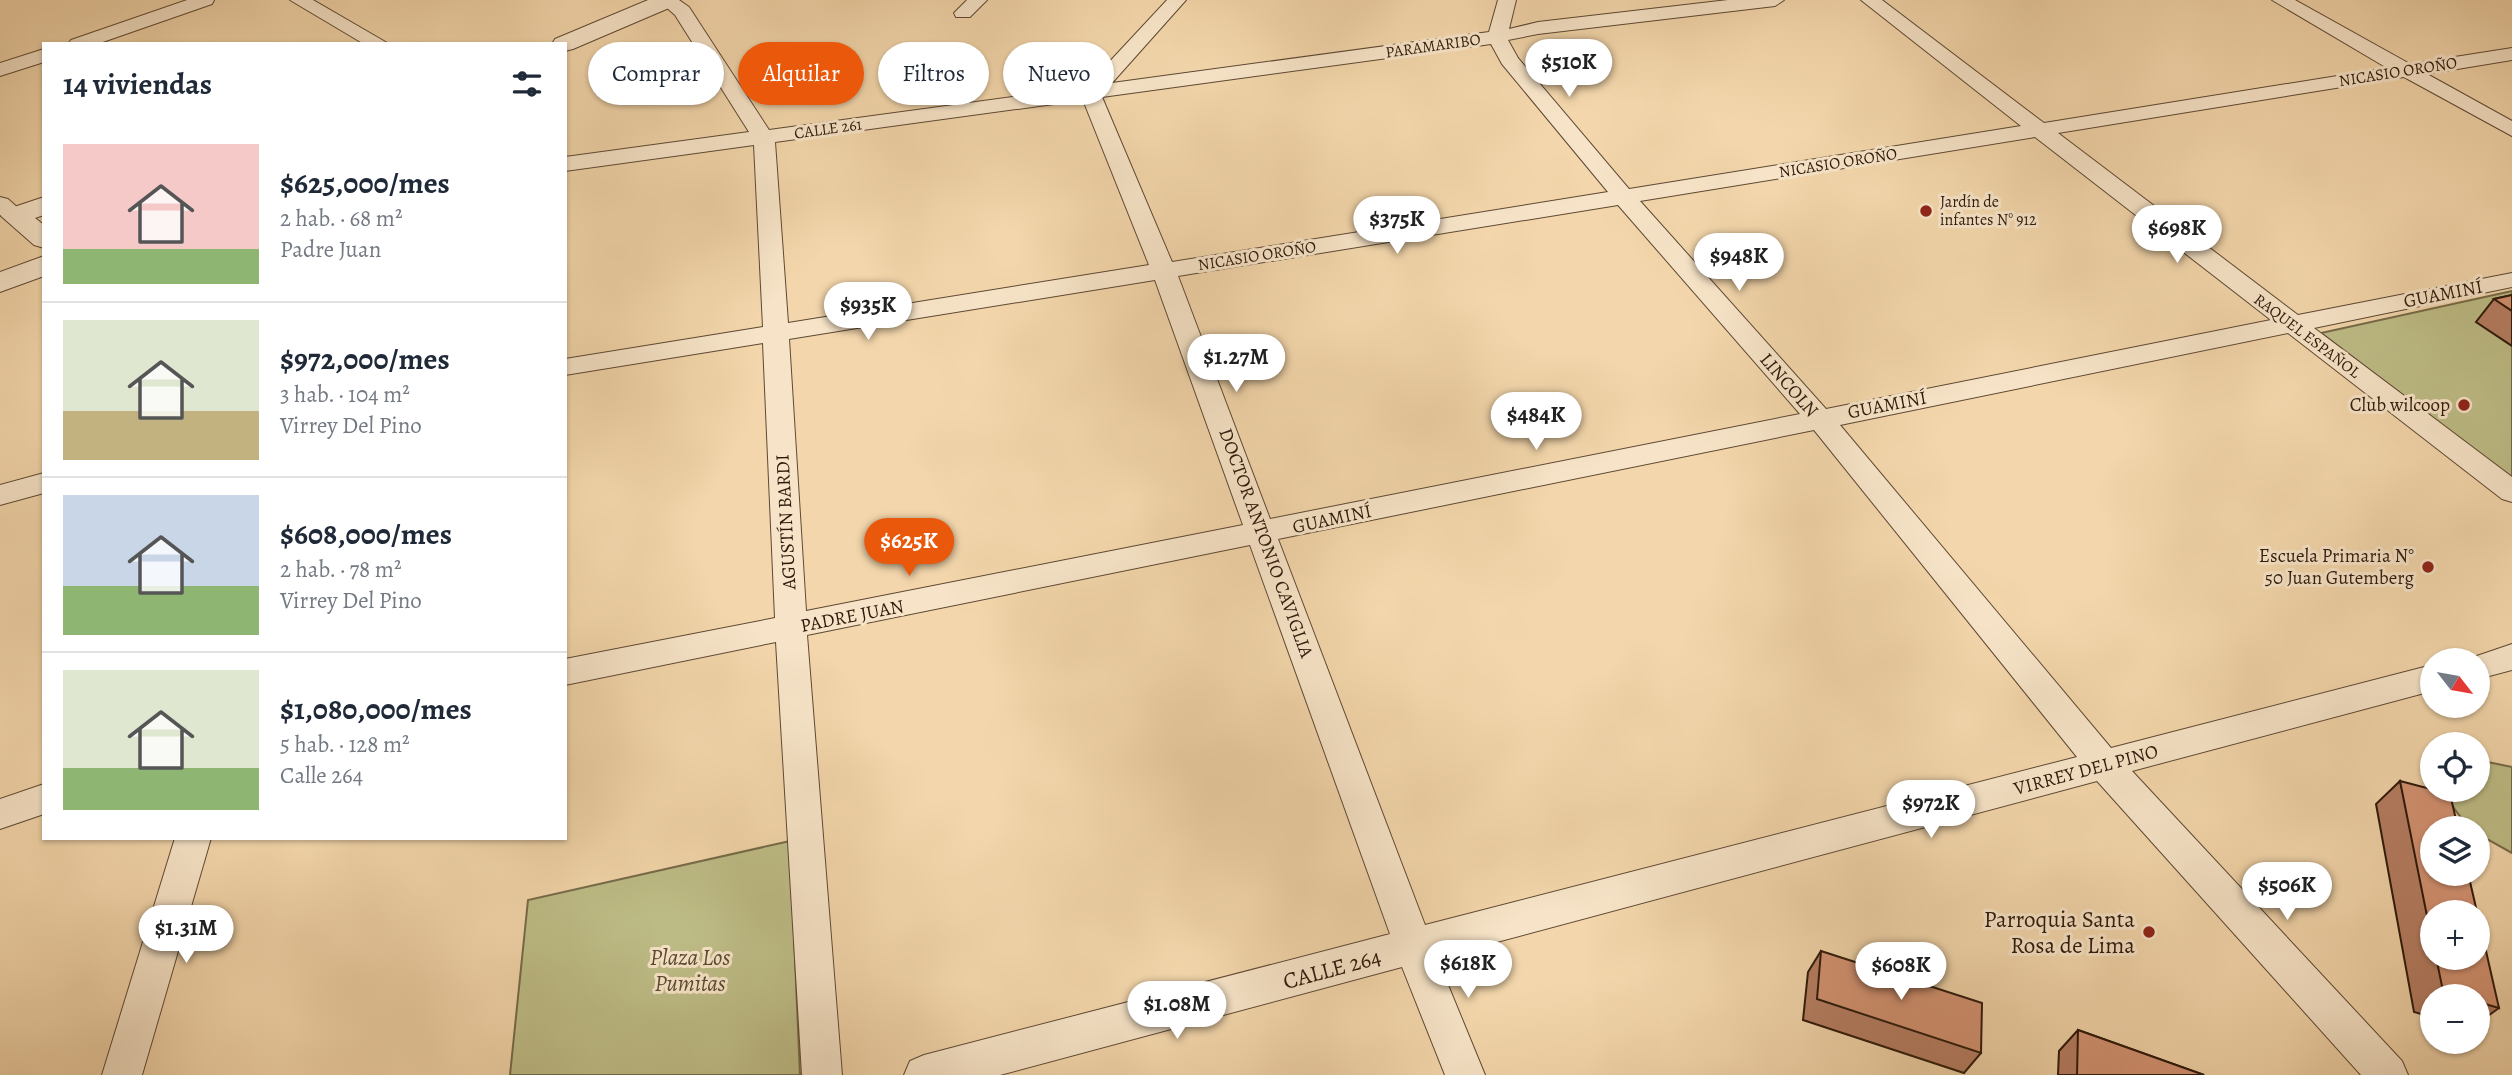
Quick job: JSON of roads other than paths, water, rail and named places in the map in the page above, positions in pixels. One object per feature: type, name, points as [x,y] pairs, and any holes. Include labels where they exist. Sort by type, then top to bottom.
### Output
[{"type":"street","points":[[84,42],[205,0]]},
{"type":"street","points":[[299,0],[375,42]]},
{"type":"street","points":[[567,43],[668,0]]},
{"type":"street","name":"AGUSTÍN BARDI","points":[[668,0],[682,11],[763,137],[778,332],[791,628],[822,1075]]},
{"type":"street","points":[[963,13],[978,0]]},
{"type":"street","points":[[1114,69],[1178,0]]},
{"type":"street","points":[[1497,37],[1507,0]]},
{"type":"street","name":"PARAMARIBO","points":[[1114,91],[1497,37],[1538,28],[1775,0]]},
{"type":"street","name":"RAQUEL ESPAÑOL","points":[[1870,0],[2512,492]]},
{"type":"street","points":[[2281,0],[2512,130]]},
{"type":"street","name":"LINCOLN","points":[[1497,37],[1509,60],[1624,197],[1819,418],[2104,765],[2388,1075]]},
{"type":"street","name":"NICASIO OROÑO","points":[[567,367],[2512,54]]},
{"type":"street","points":[[0,70],[40,60]]},
{"type":"street","name":"CALLE 261","points":[[567,163],[1007,105]]},
{"type":"street","name":"DOCTOR ANTONIO CAVIGLIA","points":[[1096,105],[1164,272],[1414,948],[1465,1075]]},
{"type":"street","points":[[8,210],[42,205]]},
{"type":"street","points":[[8,210],[42,237]]},
{"type":"street","points":[[0,284],[42,266]]},
{"type":"street","name":"GUAMINÍ","points":[[1263,534],[1819,418],[2512,281]]},
{"type":"street","points":[[0,495],[42,484]]},
{"type":"street","name":"PADRE JUAN","points":[[567,672],[1263,534]]},
{"type":"street","points":[[2490,663],[2512,657]]},
{"type":"street","name":"VIRREY DEL PINO","points":[[1414,948],[2420,681]]},
{"type":"street","points":[[0,814],[42,800]]},
{"type":"street","points":[[122,1075],[192,840]]},
{"type":"street","name":"CALLE 264","points":[[924,1075],[1414,948]]},
{"type":"place","name":"Jardín de infantes N° 912","points":[[1926,211]]},
{"type":"place","name":"Club wilcoop","points":[[2464,405]]},
{"type":"place","name":"Escuela Primaria N° 50 Juan Gutemberg","points":[[2428,567]]},
{"type":"place","name":"Parroquia Santa Rosa de Lima","points":[[2149,932]]},
{"type":"park label","name":"Plaza Los Pumitas","points":[[690,970]]}]
